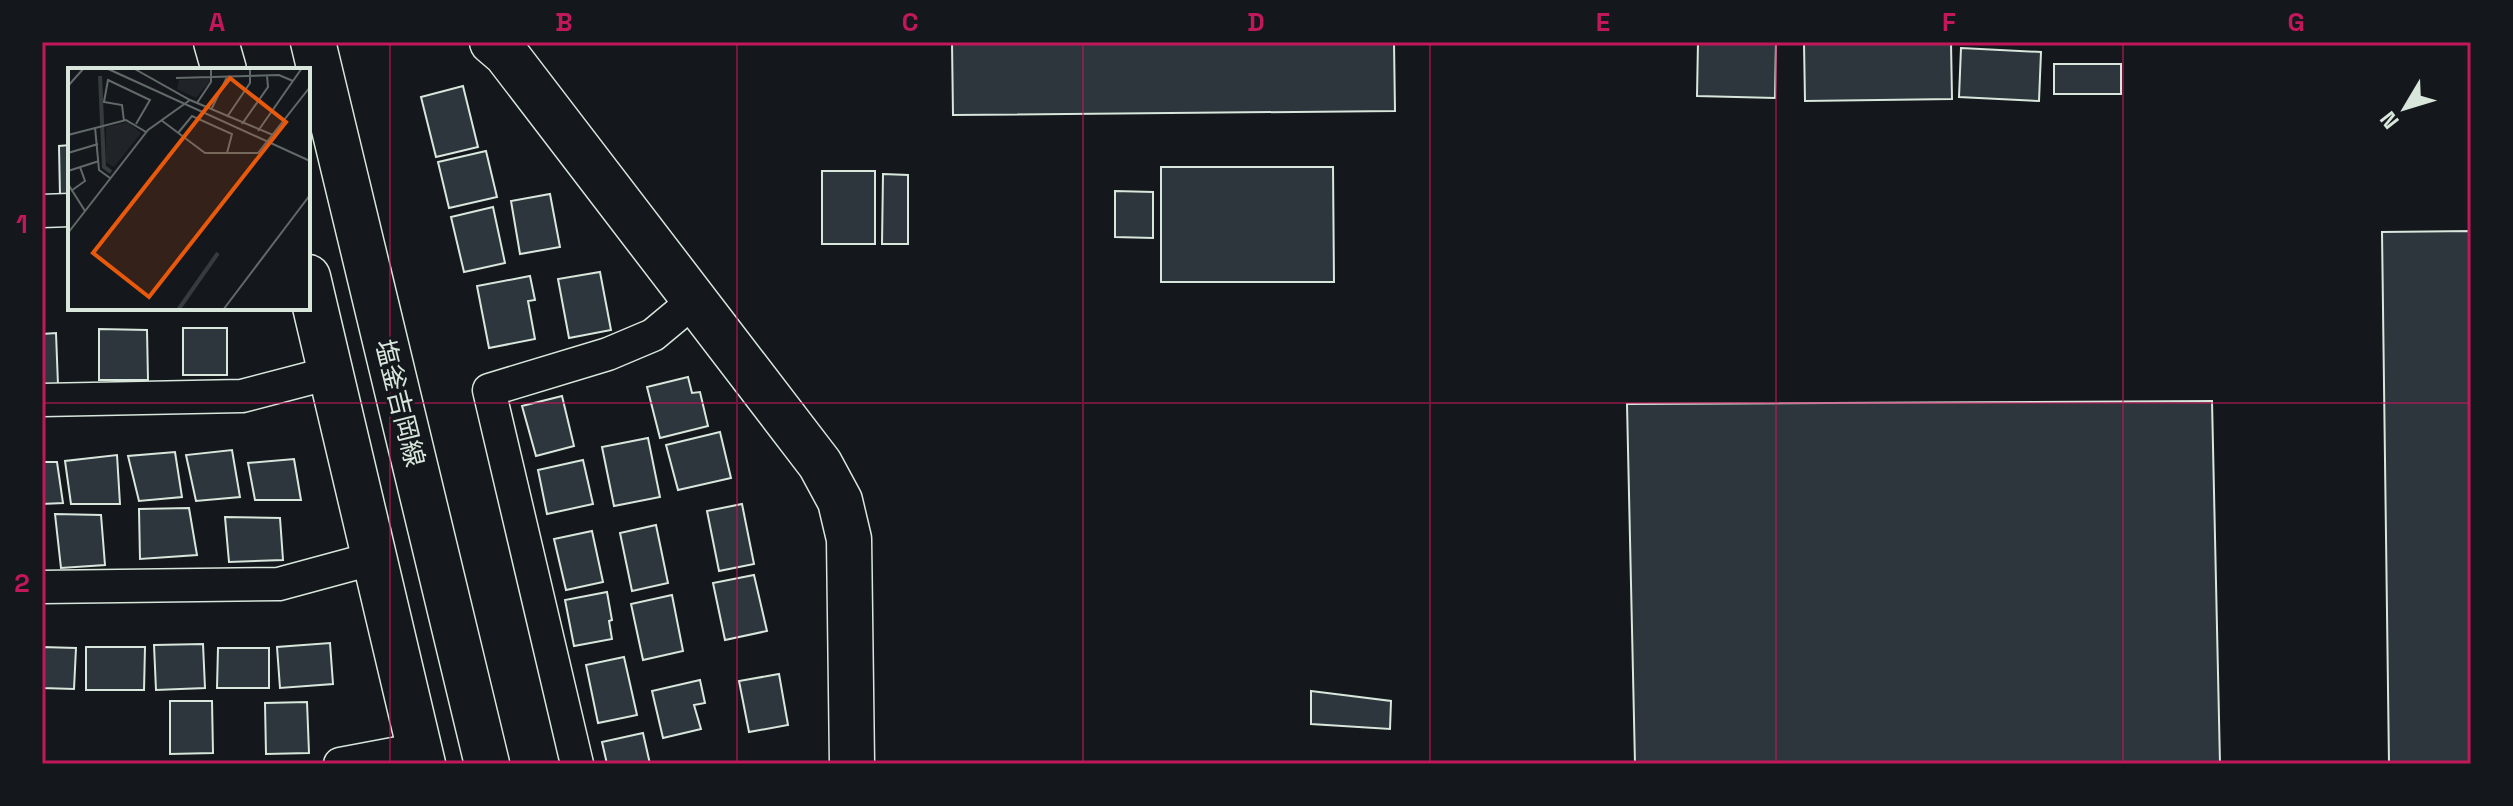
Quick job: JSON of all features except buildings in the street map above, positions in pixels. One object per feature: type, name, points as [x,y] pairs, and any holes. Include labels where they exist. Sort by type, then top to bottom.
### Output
[{"type":"street","points":[[216,42],[223,68]]},
{"type":"street","name":"塩釜吉岡線","points":[[313,42],[487,764]]},
{"type":"street","points":[[492,42],[506,54],[820,464],[840,501],[849,539],[852,764]]},
{"type":"street","points":[[42,211],[68,210]]},
{"type":"street","points":[[310,286],[421,756],[340,764]]},
{"type":"street","points":[[577,764],[489,390],[608,354],[642,340],[653,335],[695,300]]},
{"type":"street","points":[[42,400],[242,396],[330,373]]},
{"type":"street","points":[[42,587],[279,584],[375,558]]}]
